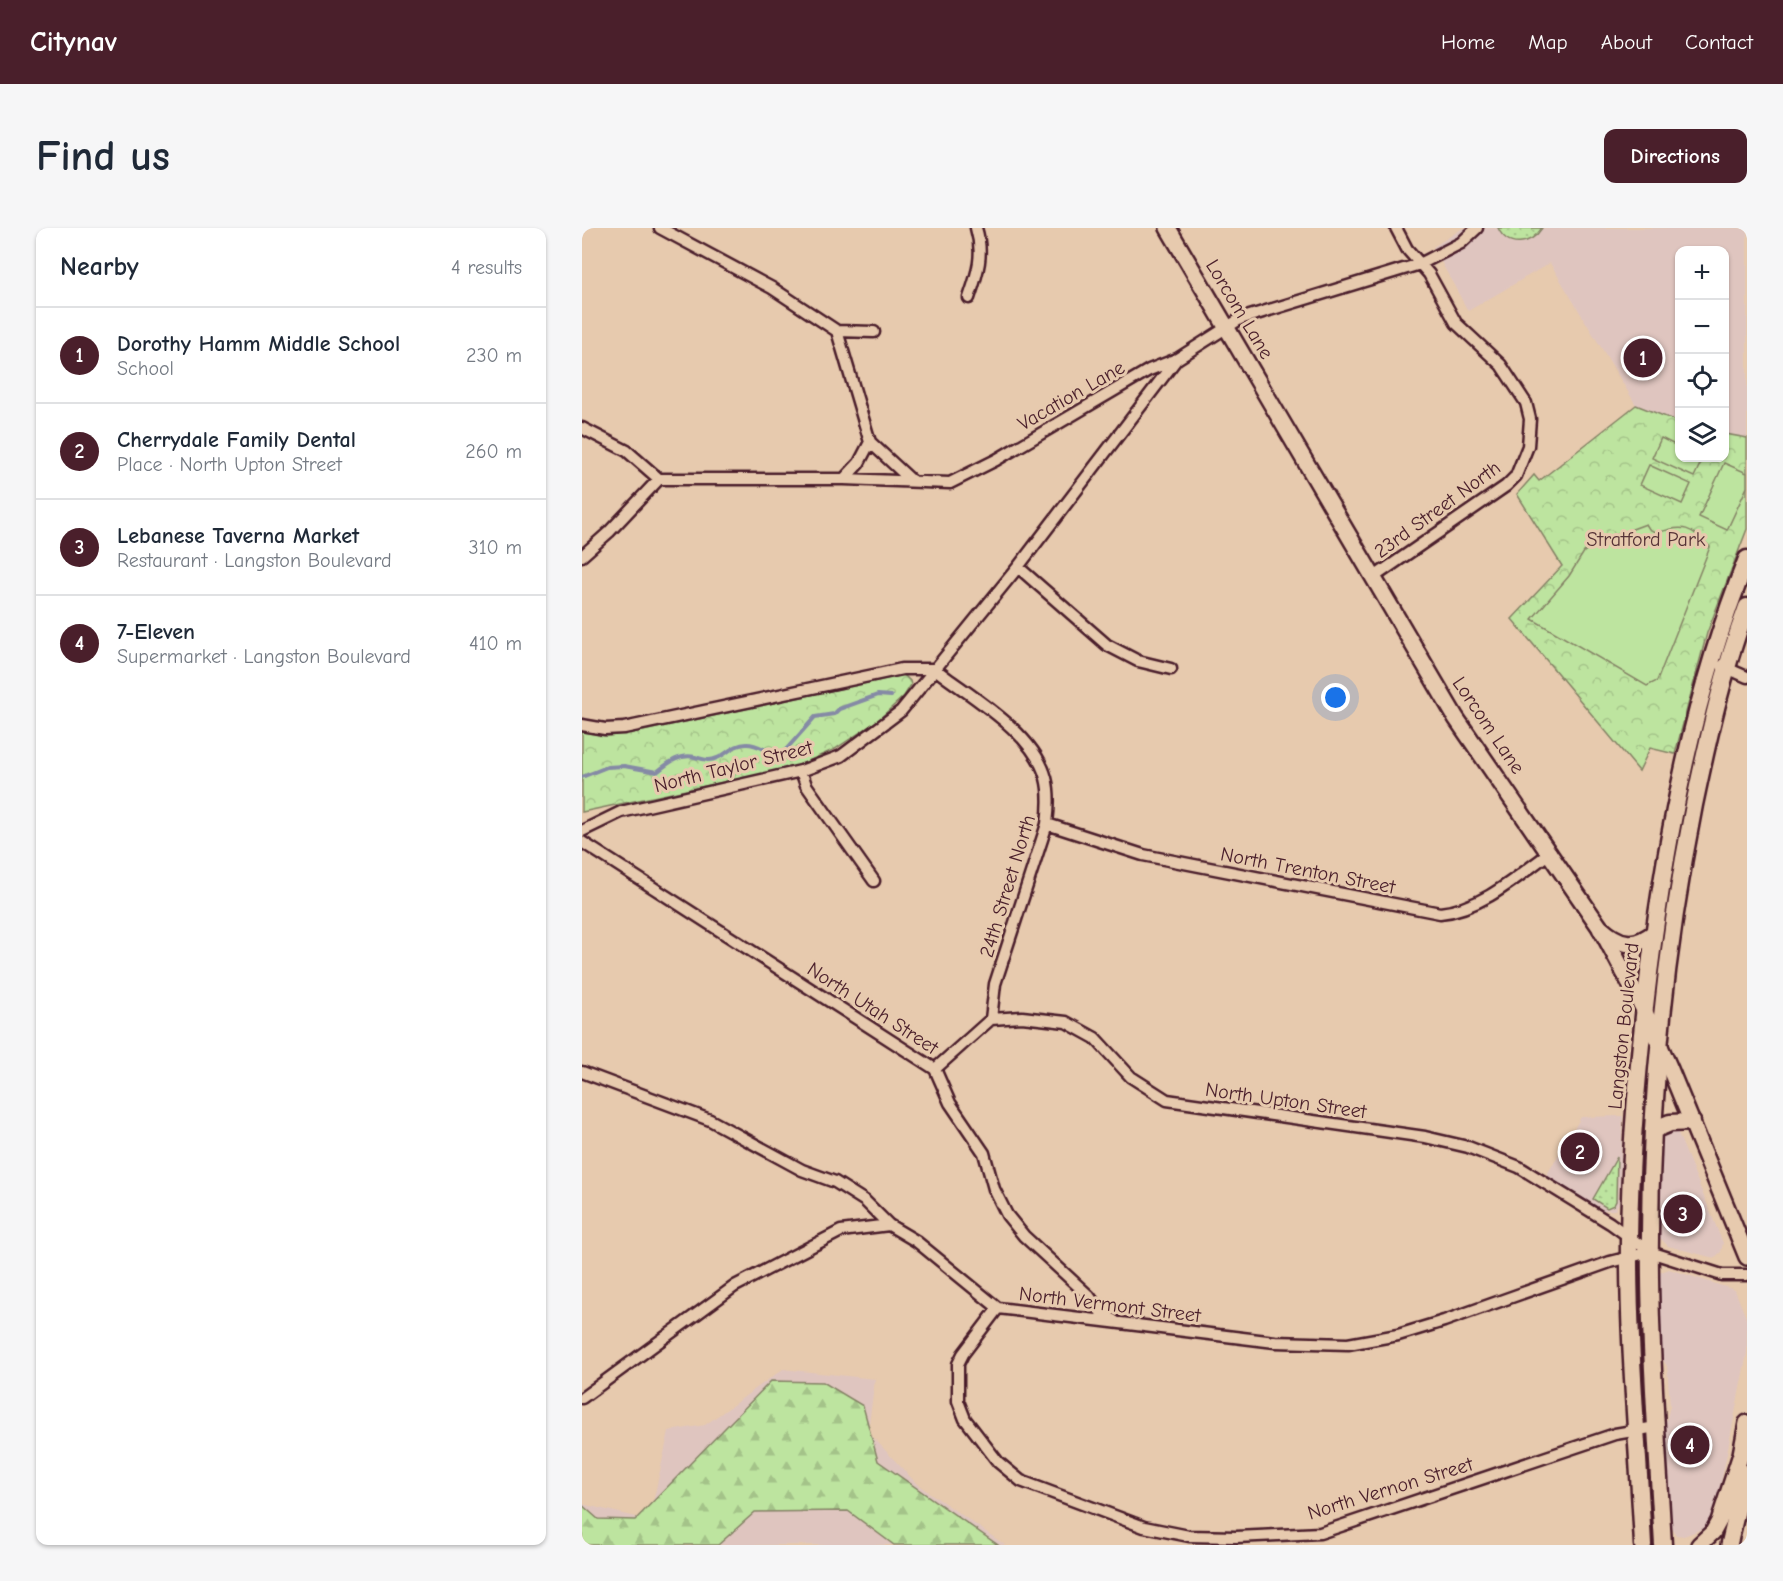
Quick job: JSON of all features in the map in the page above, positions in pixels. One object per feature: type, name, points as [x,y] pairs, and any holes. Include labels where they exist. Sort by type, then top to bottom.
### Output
[{"type":"main road","name":"Langston Boulevard","points":[[1642,1545],[1629,1257],[1635,1092],[1654,933],[1672,825],[1690,737],[1710,662],[1747,559]]},
{"type":"main road","name":"Langston Boulevard","points":[[1663,1545],[1650,1252],[1653,1130],[1659,1045],[1675,915],[1689,828],[1727,667],[1747,607]]},
{"type":"main road","points":[[1672,825],[1689,828]]},
{"type":"main road","points":[[1601,929],[1627,945],[1646,940],[1654,933]]},
{"type":"main road","points":[[1653,1130],[1670,1123],[1692,1122]]},
{"type":"street","points":[[660,228],[772,288],[837,331],[874,332]]},
{"type":"street","points":[[969,298],[981,263],[981,245],[976,228]]},
{"type":"street","name":"Lorcom Lane","points":[[1168,228],[1456,718],[1551,852],[1601,929],[1644,1010],[1747,1257]]},
{"type":"street","name":"23rd Street North","points":[[1374,577],[1506,486],[1516,476],[1524,460],[1530,434],[1526,403],[1501,365],[1456,323],[1429,274],[1396,228]]},
{"type":"street","name":"Vacation Lane","points":[[659,479],[844,479],[950,483],[996,460],[1149,370],[1177,359],[1225,327],[1250,314],[1420,264],[1461,243],[1476,228]]},
{"type":"street","points":[[837,331],[870,442],[912,481]]},
{"type":"street","name":"North Taylor Street","points":[[582,831],[621,812],[801,771],[841,756],[892,717],[935,669],[1018,567],[1177,359]]},
{"type":"street","points":[[582,428],[627,451],[659,479],[609,532],[582,556]]},
{"type":"street","points":[[844,479],[860,463],[870,442]]},
{"type":"street","points":[[1018,567],[1107,645],[1138,662],[1171,669]]},
{"type":"street","points":[[1710,662],[1747,677]]},
{"type":"street","points":[[582,725],[605,729],[624,728],[902,669],[935,669]]},
{"type":"street","name":"24th Street North","points":[[935,669],[1029,745],[1046,777],[1050,796],[1047,824],[995,984],[991,1019]]},
{"type":"street","points":[[801,771],[806,785],[874,881]]},
{"type":"street","name":"North Trenton Street","points":[[1047,824],[1152,857],[1440,913],[1464,909],[1483,899],[1551,852]]},
{"type":"street","name":"North Utah Street","points":[[582,842],[935,1069],[950,1103],[984,1153],[994,1188],[1007,1215],[1024,1236],[1089,1296],[1100,1311],[1119,1323]]},
{"type":"street","name":"North Upton Street","points":[[991,1019],[1022,1017],[1066,1022],[1095,1038],[1131,1077],[1167,1100],[1425,1137],[1468,1147],[1518,1167],[1650,1252]]},
{"type":"street","points":[[935,1069],[991,1019]]},
{"type":"street","name":"North Vermont Street","points":[[582,1072],[710,1120],[794,1166],[835,1182],[865,1201],[889,1225],[916,1241],[998,1308],[1275,1342],[1348,1344],[1398,1335],[1444,1321],[1629,1257],[1650,1252]]},
{"type":"street","points":[[582,1398],[735,1286],[841,1231],[889,1225]]},
{"type":"street","points":[[1650,1252],[1722,1275],[1747,1275]]},
{"type":"street","name":"North Vernon Street","points":[[998,1308],[963,1353],[957,1375],[958,1401],[965,1419],[998,1462],[1021,1481],[1144,1527],[1189,1536],[1236,1538],[1320,1533],[1635,1429],[1656,1427]]},
{"type":"street","points":[[1700,1545],[1717,1527],[1740,1454],[1747,1423]]},
{"type":"street","points":[[1729,1545],[1738,1507],[1740,1454]]},
{"type":"shaded area","points":[[1463,228],[1747,228],[1747,438],[1729,435],[1729,246],[1675,246],[1675,420],[1636,405],[1550,263],[1468,311],[1433,247]]},
{"type":"shaded area","points":[[1623,1116],[1619,1203],[1615,1210],[1602,1210],[1546,1176],[1581,1117]]},
{"type":"shaded area","points":[[1666,1130],[1678,1133],[1723,1243],[1721,1252],[1714,1258],[1668,1246],[1660,1238],[1662,1138]]},
{"type":"shaded area","points":[[1669,1269],[1735,1290],[1747,1320],[1747,1353],[1714,1518],[1707,1527],[1684,1536],[1676,1535],[1671,1526],[1665,1425],[1670,1406],[1667,1366],[1661,1357],[1659,1278],[1661,1272]]},
{"type":"shaded area","points":[[783,1369],[875,1379],[868,1432],[917,1484],[1005,1545],[582,1545],[582,1504],[649,1520],[669,1431],[705,1425]]},
{"type":"green space","points":[[1498,228],[1542,228],[1526,241],[1513,242],[1502,235]]},
{"type":"green space","name":"Stratford Park","points":[[1636,405],[1675,420],[1675,462],[1729,462],[1729,435],[1747,438],[1747,529],[1707,633],[1675,754],[1650,748],[1639,771],[1512,619],[1562,566],[1517,494],[1534,475],[1539,481]]},
{"type":"green space","points":[[1661,438],[1675,445],[1675,462],[1701,462],[1694,477],[1652,458]]},
{"type":"green space","points":[[1724,463],[1747,473],[1747,487],[1727,530],[1699,517]]},
{"type":"green space","points":[[1649,465],[1691,484],[1682,504],[1640,485]]},
{"type":"green space","points":[[1646,524],[1649,529],[1657,533],[1681,528],[1692,531],[1710,547],[1657,681],[1647,686],[1532,619],[1569,576],[1584,552],[1600,541]]},
{"type":"green space","points":[[904,675],[911,685],[904,696],[877,721],[835,749],[795,767],[582,812],[582,732],[608,736],[643,731]]},
{"type":"green space","points":[[1617,1157],[1616,1201],[1614,1205],[1607,1208],[1593,1199]]},
{"type":"green space","points":[[771,1381],[823,1382],[863,1406],[878,1461],[998,1545],[894,1545],[848,1511],[755,1512],[718,1545],[582,1545],[582,1505],[598,1519],[635,1520]]},
{"type":"waterway","points":[[582,777],[607,767],[624,766],[657,772],[679,758],[689,756],[711,760],[742,744],[752,744],[773,753],[782,754],[815,717],[834,714],[839,709],[878,695],[891,696]]},
{"type":"place","name":"Dorothy Hamm Middle School","points":[[1643,358]]},
{"type":"place","name":"Cherrydale Family Dental","points":[[1580,1152]]},
{"type":"place","name":"Lebanese Taverna Market","points":[[1683,1214]]},
{"type":"place","name":"7-Eleven","points":[[1690,1445]]}]
